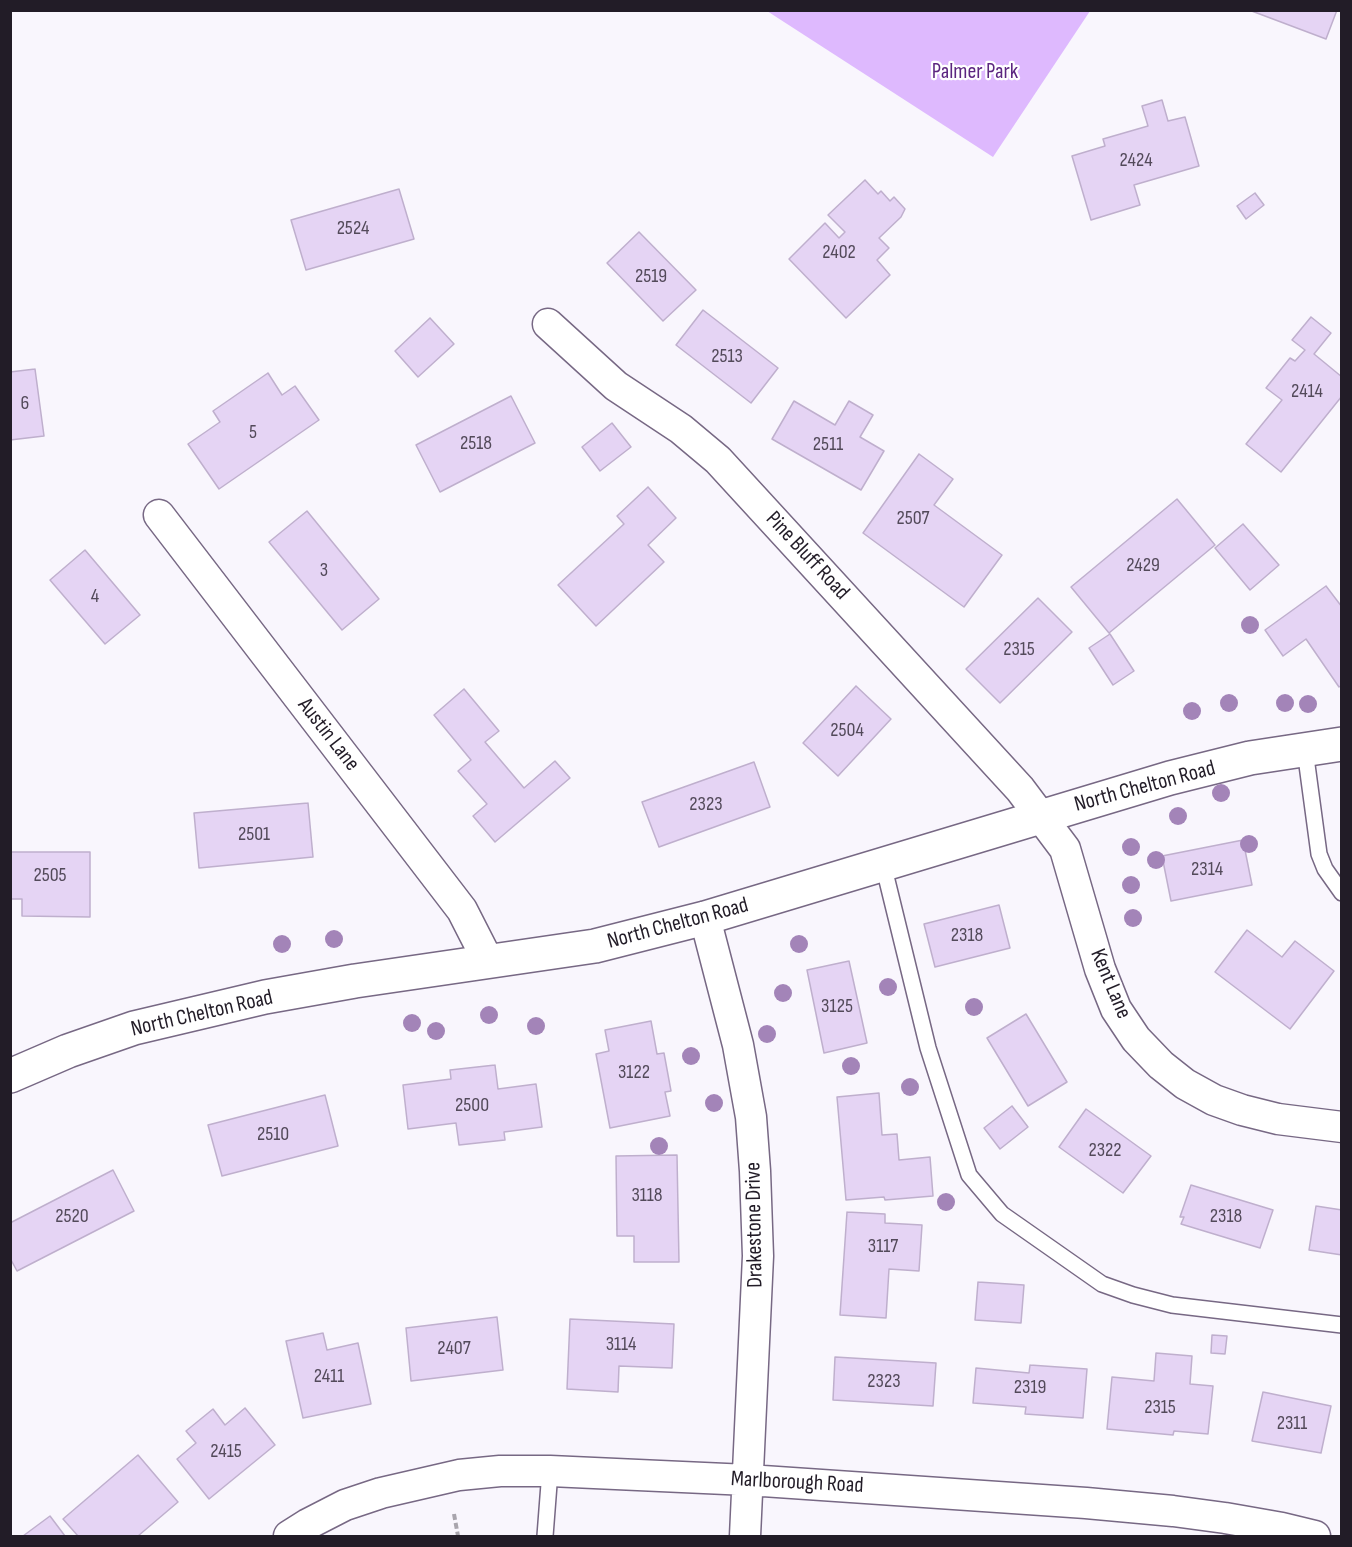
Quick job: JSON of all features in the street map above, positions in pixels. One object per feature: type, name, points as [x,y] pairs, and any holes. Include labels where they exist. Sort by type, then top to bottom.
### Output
[{"type":"street","name":"Pine Bluff Road","points":[[548,324],[574,345],[616,386],[681,429],[718,460],[1020,789],[1040,816]]},
{"type":"street","name":"Austin Lane","points":[[159,515],[462,910],[488,961]]},
{"type":"street","name":"North Chelton Road","points":[[10,1076],[68,1051],[134,1028],[265,997],[362,980],[595,946],[705,918],[1182,775],[1250,759],[1341,744]]},
{"type":"street","name":"Kent Lane","points":[[1040,816],[1065,849],[1100,969],[1116,1009],[1136,1039],[1161,1065],[1195,1090],[1242,1110],[1278,1119],[1341,1127]]},
{"type":"street","name":"Drakestone Drive","points":[[705,918],[738,1045],[750,1117],[755,1172],[758,1256],[745,1536]]},
{"type":"street","name":"Marlborough Road","points":[[289,1536],[345,1505],[401,1488],[469,1474],[500,1471],[550,1471],[748,1480],[965,1494],[1173,1511],[1271,1526],[1315,1536]]},
{"type":"lane","points":[[1305,750],[1319,855],[1324,869],[1341,893]]},
{"type":"lane","points":[[884,864],[928,1048],[969,1175],[1002,1214],[1102,1284],[1132,1295],[1172,1305],[1341,1325]]},
{"type":"lane","points":[[545,1536],[550,1471]]},
{"type":"path","points":[[454,1514],[458,1536]]},
{"type":"green space","name":"Palmer Park","points":[[767,11],[1090,11],[993,157]]},
{"type":"building","points":[[1249,10],[1337,10],[1326,39]]},
{"type":"building","points":[[1162,100],[1168,121],[1185,117],[1199,166],[1134,185],[1140,205],[1091,220],[1072,156],[1105,146],[1103,139],[1148,126],[1142,106]]},
{"type":"building","points":[[865,180],[878,194],[881,191],[890,201],[894,197],[905,209],[901,217],[879,238],[889,248],[877,260],[890,275],[846,318],[789,259],[825,223],[839,238],[845,232],[828,215]]},
{"type":"building","points":[[399,189],[414,239],[306,270],[291,220]]},
{"type":"building","points":[[1255,193],[1264,205],[1246,219],[1237,206]]},
{"type":"building","points":[[639,232],[696,290],[663,321],[607,263]]},
{"type":"building","points":[[703,310],[778,368],[751,403],[676,345]]},
{"type":"building","points":[[1311,317],[1331,333],[1314,354],[1342,377],[1342,396],[1281,472],[1246,444],[1282,400],[1266,388],[1290,358],[1295,361],[1305,350],[1292,340]]},
{"type":"building","points":[[430,318],[454,344],[418,377],[395,351]]},
{"type":"building","points":[[35,369],[44,436],[10,440],[10,372]]},
{"type":"building","points":[[268,373],[282,395],[295,386],[319,420],[219,489],[188,444],[220,422],[213,411]]},
{"type":"building","points":[[511,396],[535,443],[440,492],[416,445]]},
{"type":"building","points":[[794,401],[835,425],[849,401],[873,415],[860,437],[884,451],[861,490],[772,439]]},
{"type":"building","points":[[612,423],[631,447],[600,471],[582,447]]},
{"type":"building","points":[[919,454],[953,479],[934,505],[1002,555],[964,607],[863,533]]},
{"type":"building","points":[[648,487],[676,518],[648,545],[664,562],[596,626],[558,585],[624,524],[617,516]]},
{"type":"building","points":[[1177,499],[1215,545],[1109,633],[1071,587]]},
{"type":"building","points":[[307,511],[379,599],[342,630],[269,542]]},
{"type":"building","points":[[1243,524],[1279,565],[1250,590],[1215,548]]},
{"type":"building","points":[[85,550],[140,615],[105,644],[50,580]]},
{"type":"building","points":[[1326,586],[1342,607],[1342,685],[1339,687],[1306,639],[1283,656],[1265,630]]},
{"type":"building","points":[[1038,598],[1072,632],[1000,703],[966,669]]},
{"type":"building","points":[[1110,634],[1134,671],[1113,685],[1089,648]]},
{"type":"building","points":[[856,686],[891,719],[838,776],[803,743]]},
{"type":"building","points":[[464,689],[499,731],[485,742],[524,788],[555,761],[570,778],[495,842],[473,816],[487,804],[458,771],[471,760],[434,715]]},
{"type":"building","points":[[754,762],[770,807],[659,847],[642,802]]},
{"type":"building","points":[[308,803],[313,857],[199,868],[194,813]]},
{"type":"building","points":[[1243,840],[1252,885],[1171,901],[1162,856]]},
{"type":"building","points":[[10,852],[90,852],[90,917],[22,916],[22,899],[10,899]]},
{"type":"building","points":[[999,905],[1010,948],[935,967],[924,924]]},
{"type":"building","points":[[1247,930],[1282,957],[1295,941],[1334,971],[1290,1029],[1215,972]]},
{"type":"building","points":[[849,961],[867,1043],[824,1053],[807,970]]},
{"type":"building","points":[[1026,1014],[1067,1082],[1028,1106],[987,1038]]},
{"type":"building","points":[[651,1021],[657,1054],[664,1053],[671,1091],[665,1092],[670,1116],[610,1128],[596,1054],[609,1051],[605,1030]]},
{"type":"building","points":[[495,1065],[498,1089],[536,1084],[542,1127],[504,1132],[505,1140],[459,1145],[456,1123],[408,1129],[403,1085],[451,1079],[450,1070]]},
{"type":"building","points":[[879,1093],[882,1135],[897,1134],[899,1160],[930,1157],[933,1196],[846,1200],[837,1097]]},
{"type":"building","points":[[325,1095],[338,1146],[222,1176],[208,1125]]},
{"type":"building","points":[[1012,1106],[1028,1127],[1000,1149],[984,1128]]},
{"type":"building","points":[[1086,1109],[1151,1156],[1123,1193],[1059,1147]]},
{"type":"building","points":[[677,1155],[679,1262],[634,1262],[634,1236],[617,1236],[616,1156]]},
{"type":"building","points":[[113,1170],[134,1211],[17,1271],[10,1258],[10,1223]]},
{"type":"building","points":[[1191,1185],[1273,1210],[1260,1248],[1181,1224],[1184,1217],[1180,1217]]},
{"type":"building","points":[[1316,1206],[1342,1210],[1342,1255],[1309,1250]]},
{"type":"building","points":[[847,1212],[885,1214],[885,1223],[922,1225],[919,1271],[889,1269],[886,1318],[840,1315]]},
{"type":"building","points":[[978,1282],[1024,1285],[1021,1323],[975,1320]]},
{"type":"building","points":[[497,1317],[503,1370],[411,1381],[406,1328]]},
{"type":"building","points":[[570,1319],[674,1324],[672,1368],[619,1366],[618,1392],[567,1389]]},
{"type":"building","points":[[323,1333],[327,1350],[358,1343],[371,1404],[303,1418],[286,1341]]},
{"type":"building","points":[[1212,1335],[1227,1336],[1225,1354],[1211,1353]]},
{"type":"building","points":[[1156,1353],[1192,1356],[1190,1384],[1213,1386],[1208,1434],[1174,1431],[1173,1435],[1107,1429],[1112,1377],[1154,1381]]},
{"type":"building","points":[[835,1357],[936,1363],[933,1406],[833,1400]]},
{"type":"building","points":[[1030,1365],[1087,1369],[1083,1418],[1025,1414],[1026,1407],[973,1403],[976,1368],[1029,1373]]},
{"type":"building","points":[[1263,1392],[1331,1406],[1321,1453],[1252,1441]]},
{"type":"building","points":[[245,1408],[275,1445],[209,1499],[177,1459],[196,1443],[186,1431],[213,1409],[225,1425]]},
{"type":"building","points":[[138,1455],[178,1502],[138,1536],[78,1536],[63,1519]]},
{"type":"building","points":[[50,1516],[65,1536],[23,1536]]}]
